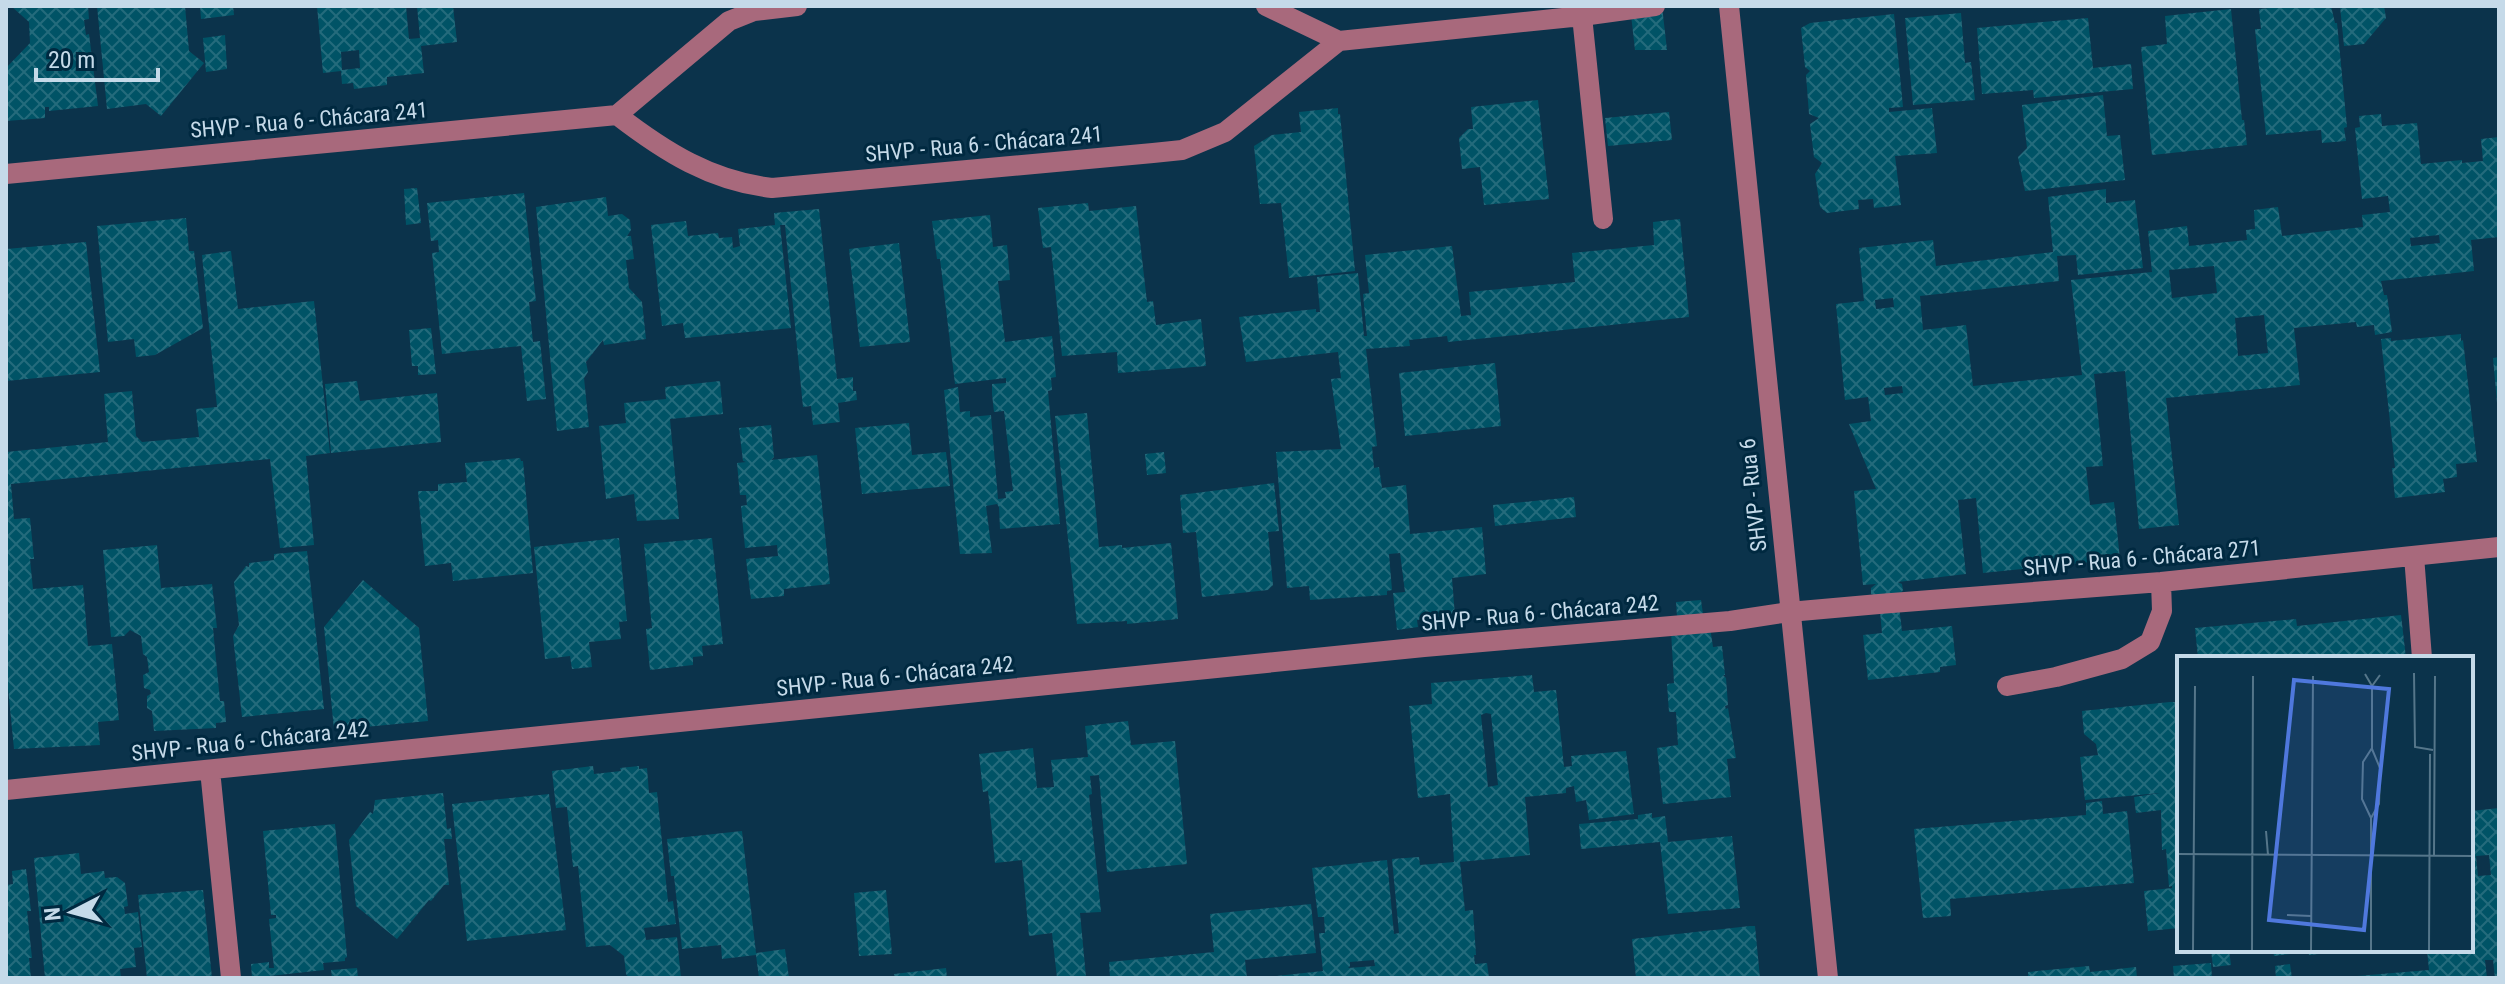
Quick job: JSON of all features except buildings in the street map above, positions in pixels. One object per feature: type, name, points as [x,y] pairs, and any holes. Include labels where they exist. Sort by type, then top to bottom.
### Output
[{"type":"street","points":[[617,115],[729,21],[754,11],[797,6]]},
{"type":"street","points":[[1266,6],[1339,41],[1655,6]]},
{"type":"street","name":"SHVP - Rua 6","points":[[1729,6],[1828,978]]},
{"type":"street","points":[[1582,16],[1603,219]]},
{"type":"street","name":"SHVP - Rua 6 - Chácara 241","points":[[6,174],[617,115],[652,142],[696,167],[744,185],[772,188],[1153,153],[1182,150],[1225,132],[1339,41]]},
{"type":"street","name":"SHVP - Rua 6 - Chácara 271","points":[[1789,612],[2161,582],[2499,547]]},
{"type":"street","points":[[2414,556],[2422,656]]},
{"type":"street","points":[[2007,686],[2056,677],[2122,659],[2150,642],[2162,611],[2161,582]]},
{"type":"street","name":"SHVP - Rua 6 - Chácara 242","points":[[6,790],[1424,647],[1730,621],[1789,612]]},
{"type":"street","points":[[210,770],[231,978]]}]
